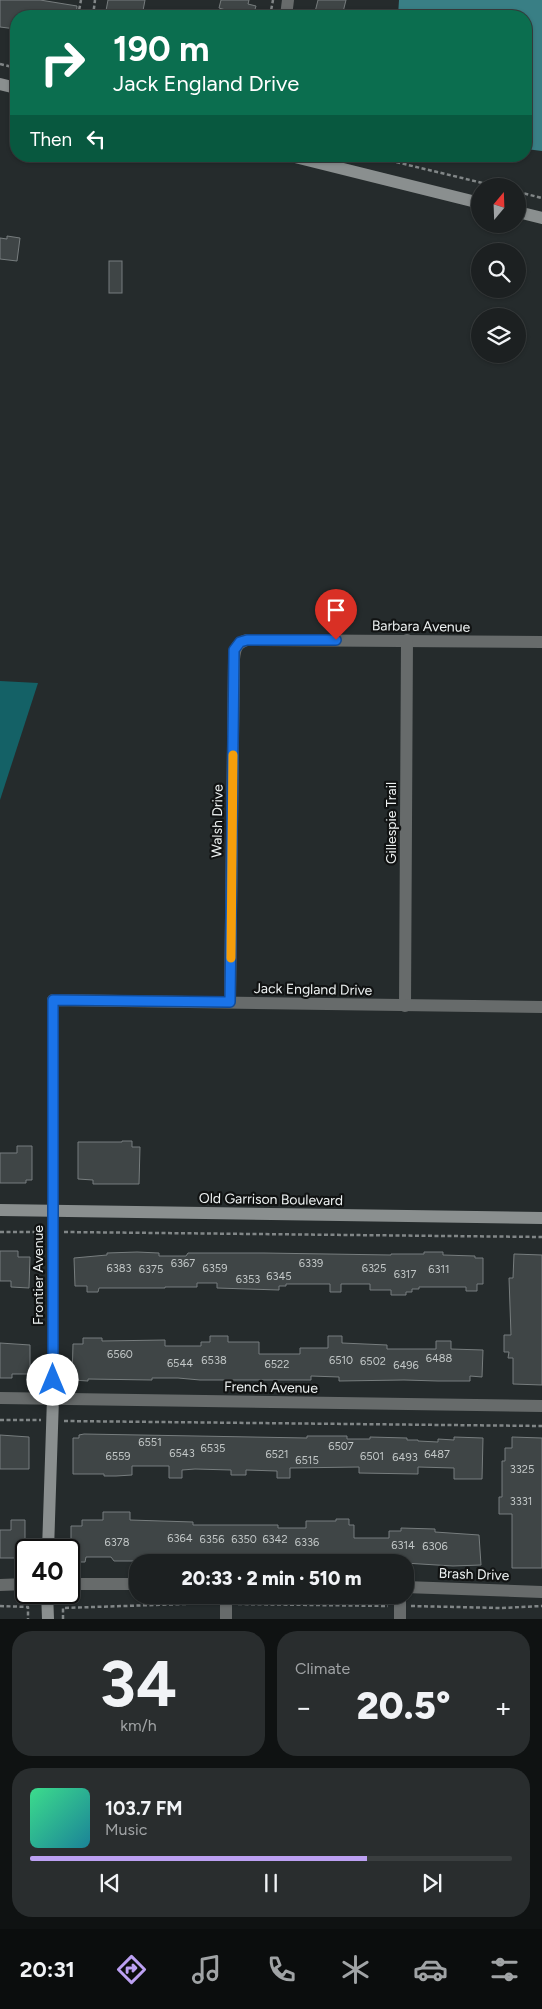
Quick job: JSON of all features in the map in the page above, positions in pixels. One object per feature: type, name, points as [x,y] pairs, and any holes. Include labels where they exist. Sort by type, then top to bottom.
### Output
[{"type":"street","points":[[315,162],[471,201]]},
{"type":"street","points":[[526,214],[542,218]]},
{"type":"street","name":"Barbara Avenue","points":[[240,642],[247,640],[407,640],[542,642]]},
{"type":"street","name":"Gillespie Trail","points":[[405,1006],[407,640]]},
{"type":"street","name":"Walsh Drive","points":[[230,1002],[234,650],[240,642]]},
{"type":"street","name":"Jack England Drive","points":[[53,1000],[542,1007]]},
{"type":"street","name":"Frontier Avenue","points":[[48,1539],[53,1398],[53,1000]]},
{"type":"street","name":"Old Garrison Boulevard","points":[[0,1210],[542,1218]]},
{"type":"street","name":"French Avenue","points":[[0,1398],[542,1406]]},
{"type":"street","points":[[0,1585],[15,1584]]},
{"type":"street","points":[[80,1584],[129,1584]]},
{"type":"street","name":"Brash Drive","points":[[414,1587],[542,1592]]},
{"type":"street","points":[[47,1604],[48,1619]]},
{"type":"street","points":[[224,1604],[226,1619]]},
{"type":"street","points":[[399,1604],[400,1619]]},
{"type":"path","points":[[396,162],[471,180]]},
{"type":"path","points":[[526,194],[542,198]]},
{"type":"path","points":[[0,1232],[48,1232]]},
{"type":"path","points":[[58,1232],[542,1237]]},
{"type":"path","points":[[0,1420],[44,1420]]},
{"type":"path","points":[[64,1420],[542,1426]]},
{"type":"path","points":[[414,1603],[501,1608],[542,1606]]},
{"type":"path","points":[[63,1619],[63,1608],[144,1604]]},
{"type":"path","points":[[0,1606],[28,1607],[28,1619]]},
{"type":"shaded area","points":[[399,0],[542,0],[542,151],[532,150],[532,10],[398,10]]},
{"type":"shaded area","points":[[0,681],[38,683],[0,800]]},
{"type":"building","points":[[0,0],[40,0],[77,6],[77,10],[10,10],[10,28],[0,27]]},
{"type":"building","points":[[108,0],[145,0],[143,10],[106,10]]},
{"type":"building","points":[[221,0],[249,0],[248,4],[256,6],[255,10],[226,10],[219,8]]},
{"type":"building","points":[[318,0],[346,0],[344,10],[316,10]]},
{"type":"building","points":[[7,236],[20,238],[17,261],[0,259],[0,238],[7,239]]},
{"type":"building","points":[[109,261],[122,261],[122,293],[109,293]]},
{"type":"building","points":[[132,1141],[132,1147],[140,1147],[139,1184],[93,1184],[93,1180],[78,1179],[78,1142]]},
{"type":"building","points":[[17,1146],[32,1146],[32,1180],[26,1180],[26,1183],[0,1183],[0,1153],[17,1153]]},
{"type":"building","points":[[0,1251],[18,1251],[18,1257],[30,1257],[29,1288],[11,1287],[11,1281],[0,1281]]},
{"type":"building","points":[[443,1252],[443,1255],[483,1258],[483,1284],[477,1284],[477,1291],[466,1291],[466,1287],[419,1287],[419,1289],[412,1289],[412,1292],[406,1292],[406,1295],[391,1295],[391,1290],[370,1290],[370,1284],[341,1284],[341,1292],[330,1292],[330,1284],[286,1284],[286,1286],[279,1286],[279,1290],[217,1288],[217,1283],[197,1283],[197,1287],[99,1288],[98,1292],[87,1292],[87,1286],[75,1286],[74,1258],[107,1255],[107,1253],[159,1253],[159,1256],[186,1256],[188,1253],[391,1255]]},
{"type":"building","points":[[514,1254],[542,1255],[542,1385],[513,1384],[513,1358],[508,1358],[509,1352],[504,1352],[504,1335],[511,1335],[509,1278],[513,1278]]},
{"type":"building","points":[[210,1336],[228,1336],[228,1342],[259,1342],[259,1354],[300,1354],[300,1348],[328,1348],[328,1336],[342,1336],[342,1343],[387,1345],[387,1349],[436,1349],[436,1341],[451,1341],[451,1349],[483,1350],[482,1377],[470,1376],[470,1381],[339,1381],[339,1377],[311,1376],[311,1380],[152,1378],[152,1380],[72,1380],[73,1344],[83,1344],[83,1338],[102,1338],[102,1341],[165,1340],[165,1346],[201,1346],[201,1342],[210,1342]]},
{"type":"building","points":[[0,1343],[30,1345],[30,1374],[12,1374],[12,1378],[0,1378]]},
{"type":"building","points":[[0,1435],[29,1437],[29,1469],[0,1469]]},
{"type":"building","points":[[79,1435],[307,1438],[307,1436],[347,1436],[347,1439],[370,1439],[370,1437],[407,1438],[407,1440],[438,1442],[438,1439],[454,1440],[454,1437],[483,1438],[482,1479],[454,1479],[454,1468],[418,1467],[418,1474],[359,1473],[359,1467],[290,1468],[290,1478],[277,1478],[277,1471],[246,1470],[246,1475],[231,1475],[231,1470],[195,1469],[182,1470],[182,1478],[169,1478],[169,1466],[132,1466],[132,1475],[73,1474],[73,1438],[79,1438]]},
{"type":"building","points":[[512,1437],[542,1438],[542,1568],[512,1568],[512,1514],[499,1514],[499,1497],[502,1497],[502,1461],[505,1461],[505,1448],[512,1448]]},
{"type":"building","points":[[103,1512],[130,1512],[130,1520],[193,1522],[193,1525],[278,1525],[278,1528],[306,1528],[306,1521],[349,1519],[349,1525],[354,1525],[354,1538],[389,1538],[389,1531],[401,1531],[401,1528],[435,1529],[435,1532],[479,1535],[481,1565],[453,1566],[414,1564],[414,1554],[129,1554],[129,1561],[114,1561],[111,1557],[86,1557],[85,1562],[80,1562],[80,1539],[71,1539],[71,1526],[82,1526],[82,1520],[103,1520]]},
{"type":"building","points":[[11,1520],[25,1520],[25,1539],[15,1539],[15,1558],[0,1558],[0,1530],[11,1530]]},
{"type":"slow traffic","points":[[231,958],[233,755]]},
{"type":"route","points":[[53,1380],[53,1000],[230,1002],[234,650],[240,642],[247,640],[336,640]]}]
